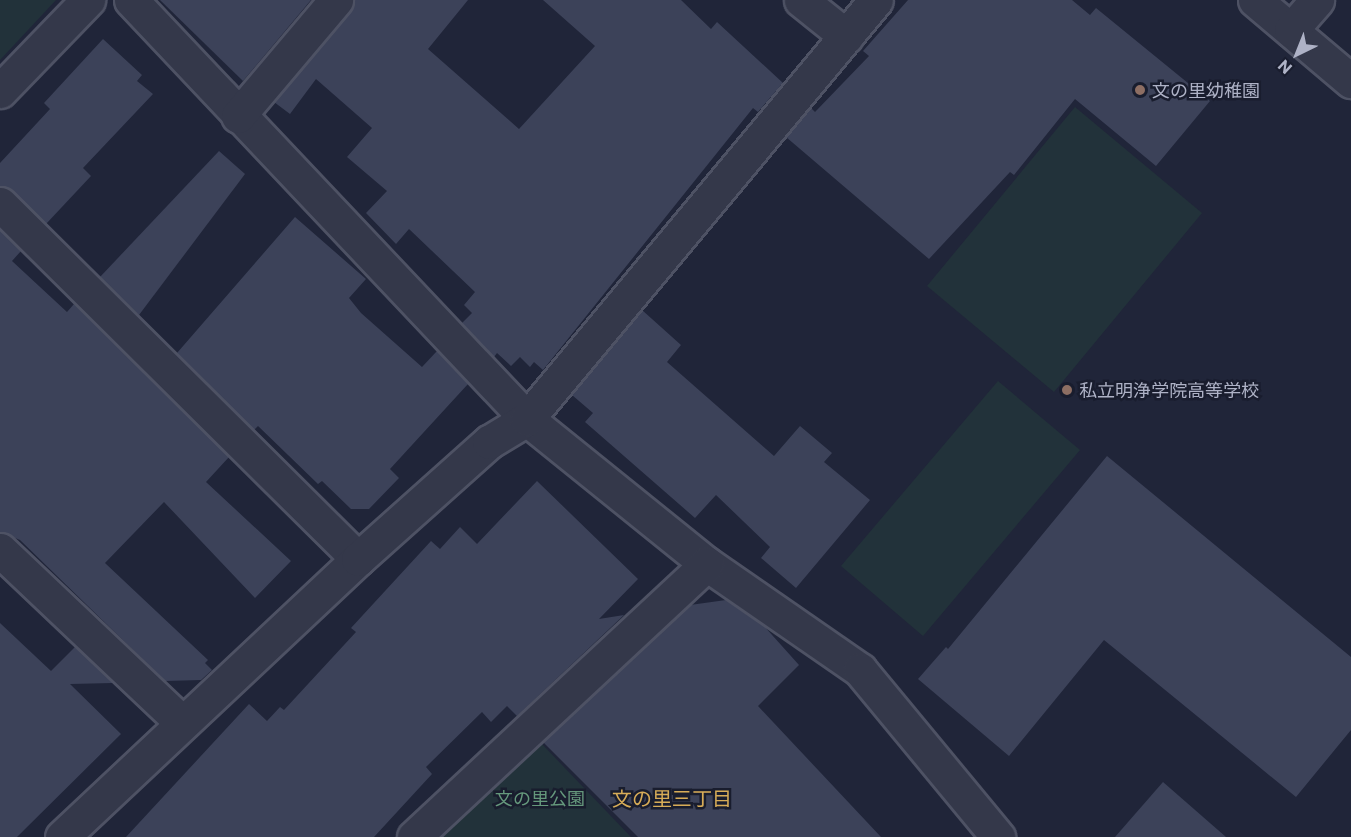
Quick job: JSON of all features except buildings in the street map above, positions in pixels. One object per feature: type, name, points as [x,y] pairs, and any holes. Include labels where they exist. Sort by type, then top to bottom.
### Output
[{"type":"street","points":[[0,91],[88,0]]},
{"type":"street","points":[[131,0],[238,116],[527,419],[707,564],[860,670],[998,837]]},
{"type":"street","points":[[238,116],[336,0]]},
{"type":"street","points":[[801,0],[846,36]]},
{"type":"street","points":[[62,837],[358,559],[489,442],[527,419],[876,0]]},
{"type":"street","points":[[1255,0],[1351,81]]},
{"type":"street","points":[[1291,30],[1317,0]]},
{"type":"street","points":[[0,204],[358,559]]},
{"type":"street","points":[[0,550],[181,723]]},
{"type":"street","points":[[414,837],[707,564]]},
{"type":"green space","points":[[0,0],[56,0],[0,60]]},
{"type":"green space","points":[[1075,107],[1202,213],[1054,392],[927,286]]},
{"type":"green space","points":[[998,381],[1080,450],[923,636],[841,566]]},
{"type":"green space","name":"文の里公園","points":[[540,742],[631,837],[443,837]]},
{"type":"place","name":"文の里幼稚園","points":[[1140,90]]},
{"type":"place","name":"私立明浄学院高等学校","points":[[1067,390]]},
{"type":"district","name":"文の里三丁目","points":[[672,798]]}]
